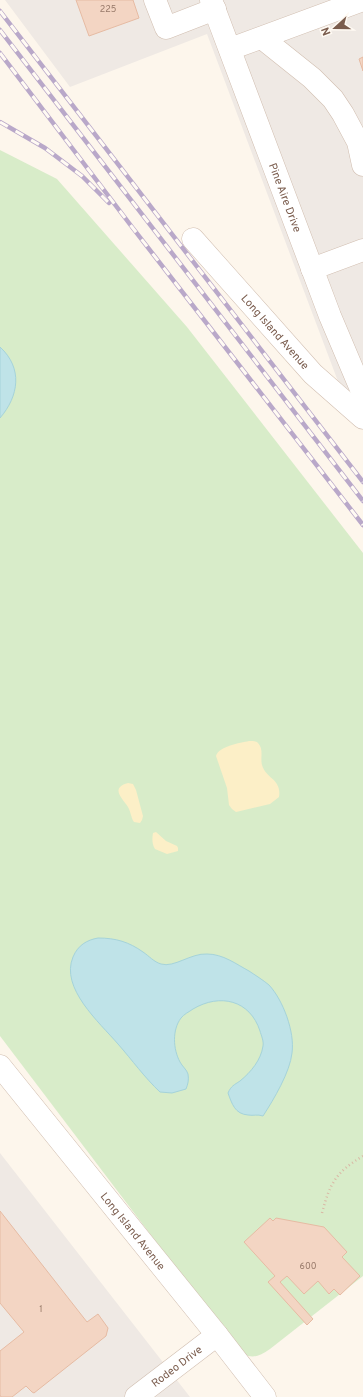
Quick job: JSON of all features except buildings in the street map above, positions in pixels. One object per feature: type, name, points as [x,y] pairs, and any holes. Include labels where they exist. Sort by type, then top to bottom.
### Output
[{"type":"street","points":[[155,0],[166,28],[213,5]]},
{"type":"street","points":[[230,49],[363,0]]},
{"type":"street","name":"Pine Aire Drive","points":[[213,5],[340,341],[363,394]]},
{"type":"street","points":[[262,38],[312,78],[333,98],[358,142],[363,165]]},
{"type":"street","name":"Long Island Avenue","points":[[192,239],[313,374],[363,418]]},
{"type":"street","points":[[312,268],[363,250]]},
{"type":"street","name":"Long Island Avenue","points":[[0,1066],[217,1335],[265,1397]]},
{"type":"street","name":"Rodeo Drive","points":[[136,1397],[217,1335]]},
{"type":"path","points":[[322,1213],[327,1195],[334,1181],[343,1170],[363,1156]]},
{"type":"shaded area","points":[[5,0],[363,0],[363,412],[339,384],[207,34],[70,87]]},
{"type":"shaded area","points":[[0,1153],[190,1397],[0,1397]]},
{"type":"green space","points":[[0,150],[57,179],[187,327],[363,553],[363,1276],[270,1349],[256,1356],[248,1356],[235,1346],[0,1036]]},
{"type":"sand","points":[[254,741],[260,745],[262,765],[264,770],[278,786],[279,797],[270,804],[236,812],[229,805],[227,788],[216,756],[225,747]]},
{"type":"sand","points":[[128,783],[133,784],[136,790],[143,816],[140,823],[134,822],[128,807],[119,794],[120,788]]},
{"type":"sand","points":[[156,832],[166,841],[177,846],[178,851],[167,854],[155,849],[152,837],[153,833]]},
{"type":"water","points":[[0,347],[12,364],[16,382],[11,401],[0,418]]},
{"type":"water","points":[[98,938],[111,939],[127,943],[158,963],[166,965],[201,954],[213,954],[229,960],[249,971],[269,985],[279,999],[287,1017],[292,1036],[292,1053],[285,1077],[263,1116],[240,1113],[233,1105],[228,1093],[232,1087],[252,1070],[262,1051],[263,1042],[260,1031],[249,1012],[242,1006],[233,1002],[213,1001],[203,1004],[184,1015],[176,1028],[174,1040],[178,1057],[188,1074],[186,1089],[172,1093],[160,1092],[92,1015],[84,1004],[72,981],[70,969],[77,949],[90,940]]},
{"type":"railway","points":[[0,11],[363,482]]},
{"type":"railway","points":[[0,30],[363,501]]},
{"type":"railway","points":[[0,53],[132,227],[363,525]]},
{"type":"railway","points":[[0,122],[45,148],[82,176],[109,203]]}]
